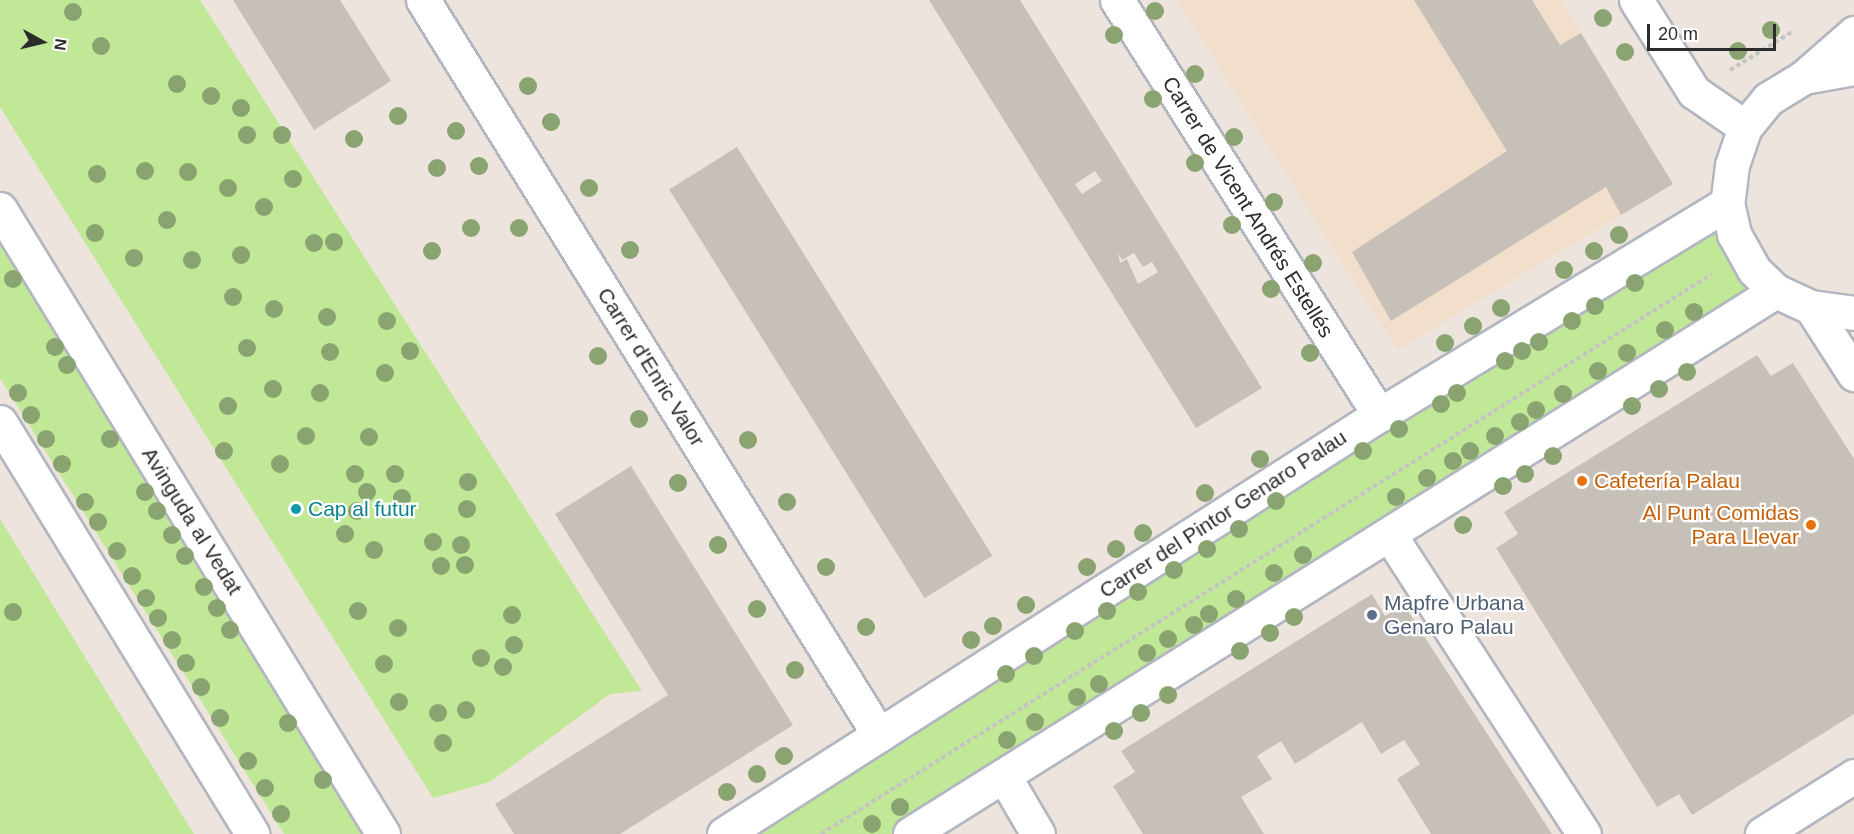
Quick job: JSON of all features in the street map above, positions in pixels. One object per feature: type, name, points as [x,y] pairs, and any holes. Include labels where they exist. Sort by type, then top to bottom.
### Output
[{"type":"street","name":"Carrer d'Enric Valor","points":[[423,0],[879,735]]},
{"type":"street","name":"Carrer de Vicent Andrés Estellés","points":[[1117,0],[1379,415]]},
{"type":"street","points":[[1636,0],[1694,92],[1745,127]]},
{"type":"street","points":[[1854,33],[1804,77],[1768,99],[1745,127],[1732,165],[1727,202],[1734,234],[1754,270],[1776,291],[1811,308],[1854,313]]},
{"type":"street","points":[[1804,77],[1854,68]]},
{"type":"street","name":"Carrer del Pintor Genaro Palau","points":[[724,834],[1379,415],[1727,202]]},
{"type":"street","name":"Avinguda al Vedat","points":[[0,209],[383,834]]},
{"type":"street","points":[[910,834],[1391,537],[1776,291]]},
{"type":"street","points":[[1811,308],[1854,374]]},
{"type":"street","points":[[4,436],[252,834]]},
{"type":"street","points":[[1391,537],[1584,834]]},
{"type":"street","points":[[1004,776],[1038,834]]},
{"type":"street","points":[[1762,834],[1854,776]]},
{"type":"path","points":[[821,834],[1714,273]]},
{"type":"shaded area","points":[[1177,0],[1561,0],[1673,184],[1397,350]]},
{"type":"green space","points":[[0,0],[200,0],[642,691],[610,694],[490,782],[433,798],[0,107]]},
{"type":"green space","points":[[1727,203],[1776,291],[907,834],[728,834]]},
{"type":"green space","points":[[0,242],[369,834],[284,834],[0,378]]},
{"type":"green space","points":[[0,519],[194,834],[0,834]]},
{"type":"building","points":[[233,0],[340,0],[391,81],[314,130]]},
{"type":"building","points":[[929,0],[1020,0],[1262,388],[1196,428]],"holes":[[[1095,171],[1102,181],[1082,194],[1075,184]],[[1118,253],[1122,260],[1134,253],[1143,267],[1152,262],[1158,272],[1138,284],[1127,259],[1120,263]]]},
{"type":"building","points":[[1414,0],[1532,0],[1560,45],[1581,33],[1673,184],[1621,215],[1606,187],[1391,321],[1352,252],[1507,151]]},
{"type":"building","points":[[737,147],[992,556],[925,598],[669,189]]},
{"type":"building","points":[[1757,355],[1771,376],[1793,363],[1854,459],[1854,714],[1692,815],[1679,794],[1657,807],[1496,548],[1518,534],[1504,512]]},
{"type":"building","points":[[631,466],[793,725],[620,834],[514,834],[495,804],[668,695],[555,514]]},
{"type":"building","points":[[1372,594],[1385,616],[1404,605],[1552,834],[1431,834],[1397,779],[1420,764],[1404,740],[1381,754],[1362,722],[1295,764],[1281,741],[1257,756],[1272,779],[1241,797],[1264,834],[1143,834],[1113,786],[1135,772],[1121,751]]},
{"type":"place","name":"Cafetería Palau","points":[[1582,481]]},
{"type":"place","name":"Cap al futur","points":[[296,509]]},
{"type":"place","name":"Al Punt Comidas Para Llevar","points":[[1811,525]]},
{"type":"place","name":"Mapfre Urbana Genaro Palau","points":[[1372,615]]}]
